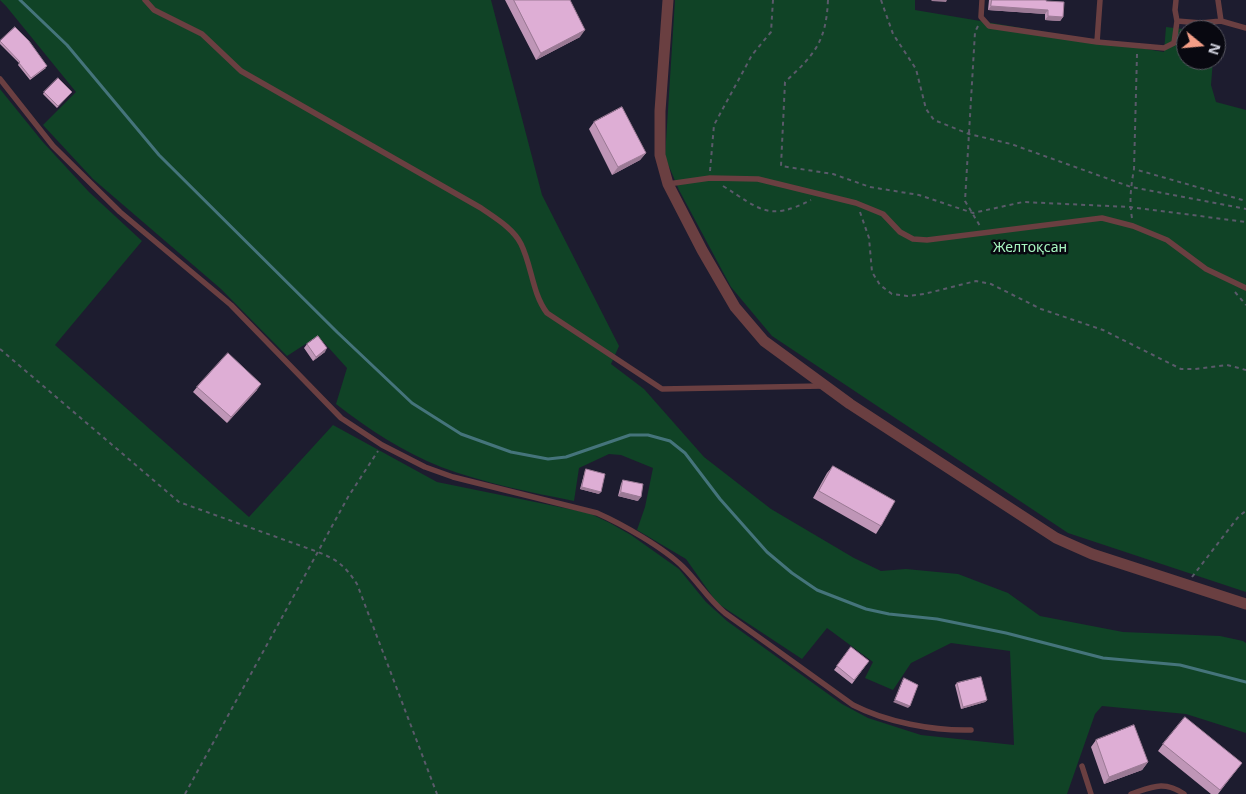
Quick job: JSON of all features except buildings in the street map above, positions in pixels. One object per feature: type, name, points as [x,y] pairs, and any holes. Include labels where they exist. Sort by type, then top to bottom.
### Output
[{"type":"street","points":[[668,0],[660,111],[660,155],[668,184],[702,250],[736,307],[764,341],[850,404],[1056,538],[1092,554],[1246,604]]},
{"type":"lane","points":[[144,0],[154,10],[202,34],[241,71],[481,208],[506,226],[520,242],[540,303],[547,313],[662,389],[826,386]]},
{"type":"lane","points":[[982,0],[981,17],[989,26],[1097,42],[1164,48],[1174,43],[1176,28]]},
{"type":"lane","points":[[1097,42],[1100,0]]},
{"type":"lane","points":[[1176,0],[1177,20]]},
{"type":"lane","points":[[1218,0],[1221,20]]},
{"type":"lane","points":[[1226,22],[1246,28]]},
{"type":"lane","points":[[0,79],[53,146],[120,212],[231,305],[340,418],[382,445],[425,467],[453,477],[597,513],[616,521],[676,562],[712,602],[726,613],[853,705],[894,721],[955,730],[971,730]]},
{"type":"lane","points":[[668,184],[710,178],[758,179],[856,203],[883,214],[900,232],[913,239],[926,240],[1102,218],[1134,226],[1167,240],[1206,269],[1246,288]]},
{"type":"lane","points":[[1082,766],[1091,794]]},
{"type":"lane","points":[[1132,794],[1157,785],[1176,788],[1184,794]]},
{"type":"path","points":[[773,0],[771,32],[752,55],[714,125],[710,178],[762,210],[779,212],[800,206],[822,195]]},
{"type":"path","points":[[828,0],[827,16],[820,44],[804,64],[785,82],[781,166],[833,174],[870,187],[919,195],[973,213],[1023,202],[1130,207],[1246,222]]},
{"type":"path","points":[[882,0],[893,34],[916,69],[926,109],[934,120],[969,134],[1011,144],[1131,187],[1246,209]]},
{"type":"path","points":[[981,17],[976,32],[965,201],[982,232]]},
{"type":"path","points":[[1134,226],[1130,207],[1134,169],[1137,46]]},
{"type":"path","points":[[1134,169],[1246,201]]},
{"type":"path","points":[[856,203],[869,238],[872,272],[880,285],[892,294],[907,296],[924,294],[976,281],[990,284],[1041,308],[1103,330],[1181,369],[1227,365],[1246,370]]},
{"type":"path","points":[[0,348],[180,502],[336,559],[346,568],[357,584],[437,794]]},
{"type":"path","points":[[185,794],[348,497],[382,445]]},
{"type":"path","points":[[1186,586],[1239,516],[1246,511]]},
{"type":"green space","points":[[0,0],[491,0],[542,195],[619,346],[611,364],[644,389],[704,457],[771,509],[854,558],[881,571],[906,569],[958,574],[1008,593],[1040,616],[1123,632],[1220,636],[1243,641],[1246,643],[1246,733],[1186,714],[1102,706],[1095,714],[1067,794],[0,794],[0,89],[42,141],[89,192],[142,241],[55,345],[249,517],[333,425],[437,482],[589,513],[610,523],[631,535],[679,569],[706,602],[727,621],[842,704],[868,718],[921,735],[1014,745],[1010,651],[951,643],[911,663],[893,690],[865,678],[873,662],[827,628],[802,659],[717,603],[686,559],[637,530],[645,507],[653,468],[621,455],[609,454],[579,468],[574,501],[523,491],[441,467],[400,447],[348,413],[336,404],[347,368],[318,336],[287,356],[221,289],[93,179],[43,125],[76,92]]},
{"type":"green space","name":"Желтоқсан","points":[[675,0],[915,0],[915,10],[1164,52],[1166,27],[1176,28],[1176,70],[1212,70],[1211,85],[1216,102],[1246,110],[1246,592],[1068,533],[772,336],[731,287],[679,190],[665,157]]},
{"type":"waterway","points":[[20,0],[67,45],[159,155],[337,332],[412,403],[461,434],[511,452],[548,459],[566,457],[630,435],[648,435],[670,441],[685,453],[720,499],[767,552],[792,573],[817,590],[866,609],[889,614],[937,619],[1006,633],[1103,658],[1180,665],[1246,682]]}]
